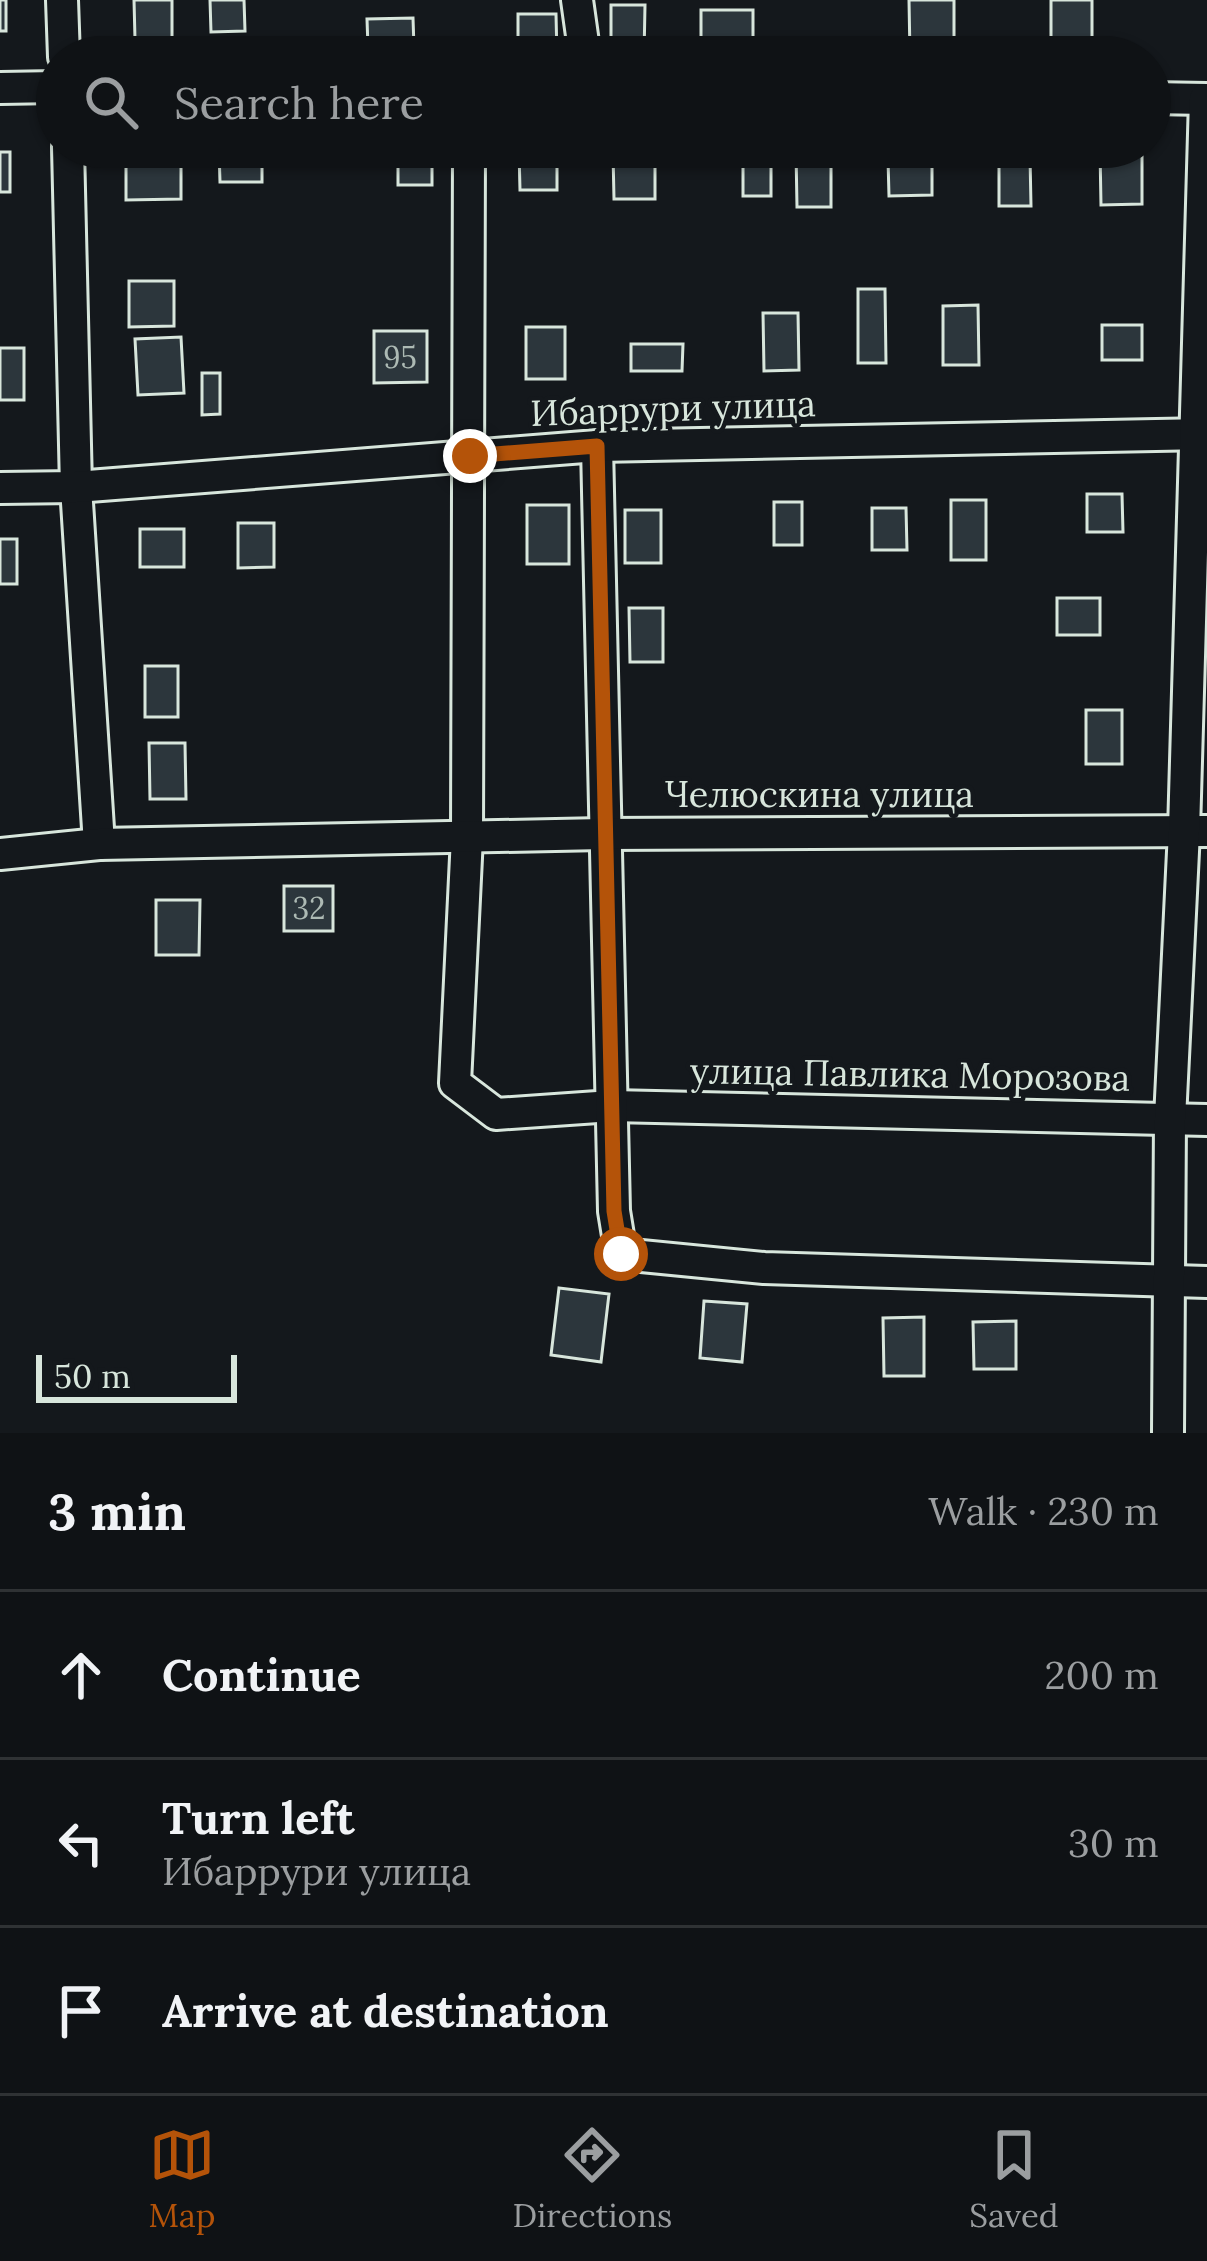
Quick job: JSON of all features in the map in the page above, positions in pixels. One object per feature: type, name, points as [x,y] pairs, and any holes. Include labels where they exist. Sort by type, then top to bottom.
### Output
[{"type":"street","points":[[62,0],[63,36]]},
{"type":"street","points":[[577,0],[582,36]]},
{"type":"street","points":[[0,88],[36,87]]},
{"type":"street","points":[[1168,1433],[1170,1119],[1196,831],[1206,99],[1171,98]]},
{"type":"street","points":[[68,168],[76,487],[99,844]]},
{"type":"street","points":[[467,837],[469,168]]},
{"type":"street","name":"Ибаррури улица","points":[[0,488],[76,487],[597,446],[1202,434]]},
{"type":"street","points":[[597,446],[614,1211],[621,1254],[764,1268],[1207,1282]]},
{"type":"street","name":"Челюскина улица","points":[[0,854],[99,844],[1196,831]]},
{"type":"street","name":"улица Павлика Морозова","points":[[467,837],[455,1083],[496,1114],[612,1106],[1207,1120]]},
{"type":"building","points":[[0,0],[6,0],[6,31],[0,31]]},
{"type":"building","points":[[134,0],[172,0],[172,36],[135,36]]},
{"type":"building","points":[[210,0],[244,0],[245,31],[211,32]]},
{"type":"building","points":[[909,0],[954,0],[954,36],[910,36]]},
{"type":"building","points":[[1051,0],[1092,0],[1092,36],[1051,36]]},
{"type":"building","points":[[611,5],[645,5],[644,36],[611,36]]},
{"type":"building","points":[[701,10],[753,10],[753,36],[701,36]]},
{"type":"building","points":[[518,14],[556,14],[557,36],[518,36]]},
{"type":"building","points":[[413,18],[414,36],[368,36],[367,19]]},
{"type":"building","points":[[0,152],[10,152],[10,192],[0,192]]},
{"type":"building","points":[[126,168],[181,168],[181,199],[126,200]]},
{"type":"building","points":[[220,168],[262,168],[262,182],[220,182]]},
{"type":"building","points":[[398,168],[432,168],[432,185],[398,185]]},
{"type":"building","points":[[519,168],[557,168],[557,190],[520,190]]},
{"type":"building","points":[[613,168],[655,168],[655,199],[614,199]]},
{"type":"building","points":[[743,168],[771,168],[771,196],[743,196]]},
{"type":"building","points":[[796,168],[831,168],[831,207],[797,207]]},
{"type":"building","points":[[888,168],[932,168],[932,195],[889,196]]},
{"type":"building","points":[[999,168],[1030,168],[1031,206],[999,206]]},
{"type":"building","points":[[1100,168],[1142,168],[1142,204],[1101,205]]},
{"type":"building","points":[[129,281],[174,281],[174,326],[129,327]]},
{"type":"building","points":[[858,289],[885,289],[886,363],[858,363]]},
{"type":"building","points":[[978,305],[979,365],[943,365],[943,306]]},
{"type":"building","points":[[763,313],[798,313],[799,370],[764,371]]},
{"type":"building","points":[[1102,325],[1142,325],[1142,360],[1102,360]]},
{"type":"building","points":[[526,327],[565,327],[565,379],[526,379]]},
{"type":"building","points":[[374,331],[427,331],[427,382],[374,383]]},
{"type":"building","points":[[181,337],[184,393],[138,395],[135,339]]},
{"type":"building","points":[[631,344],[683,344],[682,371],[631,371]]},
{"type":"building","points":[[0,348],[24,348],[24,400],[0,400]]},
{"type":"building","points":[[202,373],[220,373],[220,414],[202,415]]},
{"type":"building","points":[[1087,494],[1122,494],[1123,532],[1087,532]]},
{"type":"building","points":[[951,500],[986,500],[986,560],[951,560]]},
{"type":"building","points":[[774,502],[802,502],[802,545],[774,545]]},
{"type":"building","points":[[527,505],[569,505],[569,564],[527,564]]},
{"type":"building","points":[[872,508],[906,508],[907,550],[872,550]]},
{"type":"building","points":[[625,510],[661,510],[661,563],[625,563]]},
{"type":"building","points":[[238,523],[274,523],[274,567],[238,568]]},
{"type":"building","points":[[140,529],[184,529],[184,567],[140,567]]},
{"type":"building","points":[[0,539],[17,539],[17,584],[0,584]]},
{"type":"building","points":[[1057,598],[1100,598],[1100,635],[1057,635]]},
{"type":"building","points":[[629,608],[663,608],[663,662],[630,662]]},
{"type":"building","points":[[145,666],[178,666],[178,717],[145,717]]},
{"type":"building","points":[[1086,710],[1122,710],[1122,764],[1086,764]]},
{"type":"building","points":[[149,743],[185,743],[186,799],[150,799]]},
{"type":"building","points":[[284,886],[333,886],[333,931],[284,931]]},
{"type":"building","points":[[156,900],[200,900],[199,955],[156,955]]},
{"type":"building","points":[[559,1288],[609,1294],[601,1362],[551,1355]]},
{"type":"building","points":[[704,1301],[747,1304],[742,1362],[700,1358]]},
{"type":"building","points":[[924,1317],[924,1376],[884,1376],[883,1318]]},
{"type":"building","points":[[1016,1321],[1016,1369],[974,1369],[973,1322]]},
{"type":"route","points":[[470,456],[597,446],[614,1211],[621,1254]]}]
